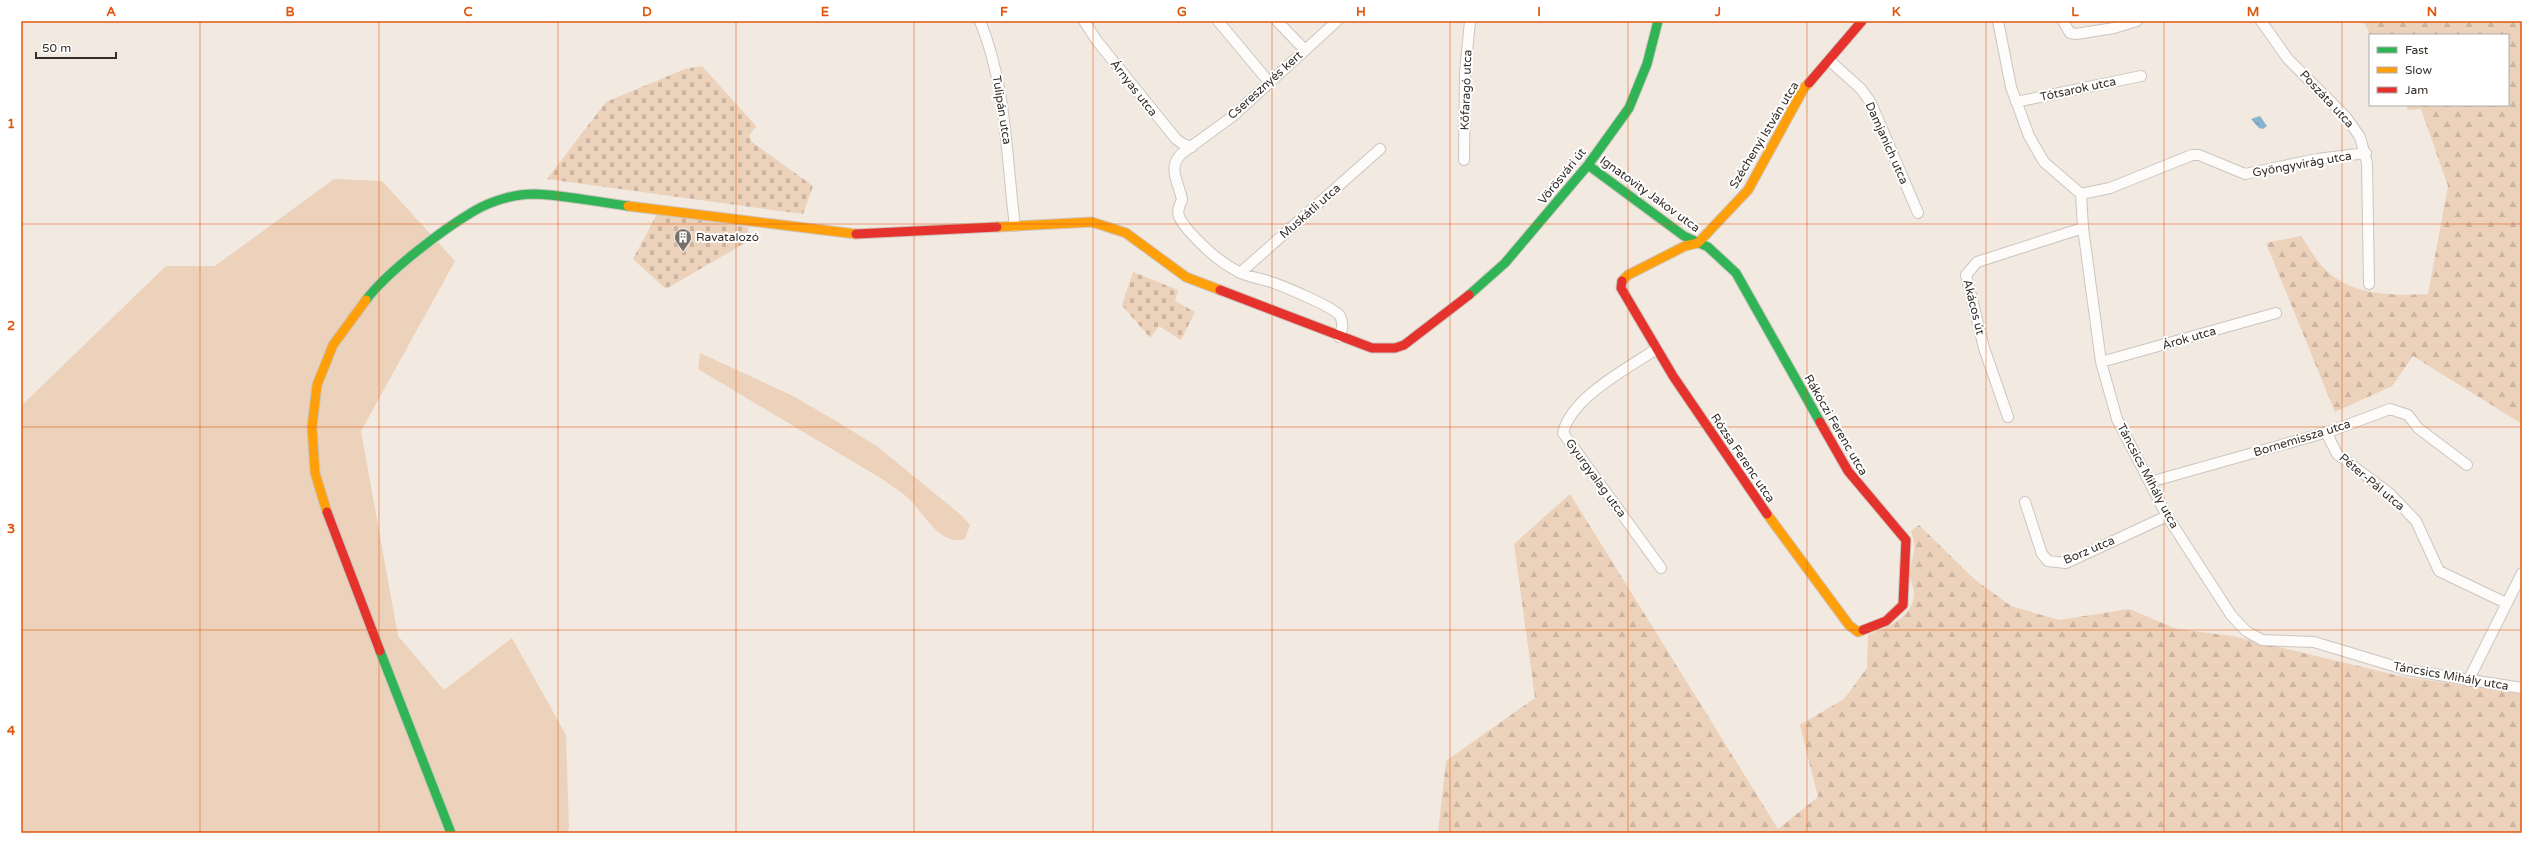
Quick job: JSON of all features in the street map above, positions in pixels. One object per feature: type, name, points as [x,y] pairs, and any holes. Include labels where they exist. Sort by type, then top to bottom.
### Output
[{"type":"main road","name":"Vörösvári út","points":[[451,833],[356,594],[333,531],[315,473],[312,427],[317,385],[333,345],[373,291],[422,249],[474,211],[508,197],[534,194],[853,234],[1092,222],[1126,233],[1186,277],[1339,337],[1372,348],[1396,348],[1404,345],[1440,317],[1504,263],[1588,165],[1629,108],[1647,64],[1658,21]]},
{"type":"main road","name":"Széchenyi István utca","points":[[1621,288],[1622,281],[1628,275],[1685,246],[1698,243],[1748,190],[1804,88],[1830,62],[1862,21]]},
{"type":"main road","name":"Ignatovity Jakov utca","points":[[1588,165],[1684,236],[1698,243]]},
{"type":"main road","name":"Rákóczi Ferenc utca","points":[[1698,243],[1708,247],[1736,273],[1848,471],[1906,540],[1903,605],[1886,621],[1858,632]]},
{"type":"main road","name":"Rózsa Ferenc utca","points":[[1621,288],[1655,350],[1749,490],[1848,625],[1858,632]]},
{"type":"street","name":"Tulipán utca","points":[[980,21],[995,67],[1006,126],[1015,226]]},
{"type":"street","name":"Árnyas utca","points":[[1084,21],[1088,29],[1176,139],[1183,144],[1192,147]]},
{"type":"street","points":[[1218,21],[1269,82]]},
{"type":"street","points":[[1277,21],[1305,50]]},
{"type":"street","name":"Cseresznyés kert","points":[[1240,273],[1205,247],[1178,216],[1176,210],[1182,200],[1173,166],[1181,154],[1233,116],[1337,21]]},
{"type":"street","name":"Kőfaragó utca","points":[[1464,160],[1465,72],[1470,21]]},
{"type":"street","points":[[1998,21],[2009,77],[2024,126],[2041,156],[2060,178],[2081,194]]},
{"type":"street","points":[[2063,21],[2070,33],[2076,34],[2114,28],[2137,21]]},
{"type":"street","name":"Poszáta utca","points":[[2261,21],[2288,59],[2350,122],[2366,153],[2370,232],[2369,284]]},
{"type":"street","name":"Damjanich utca","points":[[1830,62],[1861,89],[1871,103],[1918,213]]},
{"type":"street","name":"Tótsarok utca","points":[[2016,102],[2140,76]]},
{"type":"street","name":"Muskátli utca","points":[[1240,273],[1380,149]]},
{"type":"street","name":"Gyöngyvirág utca","points":[[2081,194],[2110,188],[2192,155],[2199,155],[2245,174],[2317,159],[2366,153]]},
{"type":"street","name":"Táncsics Mihály utca","points":[[2081,194],[2083,228],[2101,362],[2117,419],[2133,454],[2150,482],[2166,516],[2232,615],[2246,631],[2262,640],[2314,642],[2407,670],[2468,681],[2522,688]]},
{"type":"street","name":"Akácos út","points":[[2008,417],[1984,348],[1966,275],[1977,262],[2083,228]]},
{"type":"street","points":[[1240,273],[1281,286],[1332,310],[1339,316],[1342,322],[1343,328],[1339,337]]},
{"type":"street","name":"Árok utca","points":[[2101,362],[2276,313]]},
{"type":"street","name":"Gyurgyalag utca","points":[[1655,350],[1589,395],[1569,416],[1563,433],[1661,568]]},
{"type":"street","name":"Bornemissza utca","points":[[2150,482],[2326,432],[2390,409],[2408,415],[2418,428],[2467,465]]},
{"type":"street","name":"Péter-Pál utca","points":[[2326,432],[2337,454],[2389,493],[2416,520],[2439,571],[2506,603]]},
{"type":"street","name":"Borz utca","points":[[2024,502],[2042,554],[2048,562],[2056,563],[2066,563],[2166,516]]},
{"type":"street","points":[[2468,681],[2522,573]]},
{"type":"green space","points":[[2363,21],[2522,21],[2522,424],[2413,356],[2392,386],[2335,412],[2266,243],[2301,236],[2322,266],[2333,276],[2358,289],[2400,295],[2428,294],[2448,186],[2421,109],[2408,110],[2406,106],[2509,106],[2509,34],[2370,34]]},
{"type":"green space","points":[[702,66],[756,126],[749,136],[752,142],[813,186],[803,214],[547,179],[606,102],[685,69]]},
{"type":"green space","points":[[334,179],[382,181],[455,261],[361,431],[398,636],[444,690],[512,638],[566,735],[569,828],[567,833],[21,833],[21,406],[166,266],[215,266]]},
{"type":"green space","points":[[657,214],[748,227],[748,241],[666,289],[633,259]]},
{"type":"green space","points":[[1133,272],[1178,290],[1175,301],[1195,312],[1181,340],[1159,326],[1150,338],[1122,305]]},
{"type":"green space","points":[[700,353],[793,396],[878,447],[961,515],[970,525],[965,539],[955,540],[947,538],[939,533],[907,497],[882,479],[698,369]]},
{"type":"green space","points":[[1570,494],[1778,829],[1818,797],[1800,725],[1844,699],[1867,668],[1868,635],[1899,620],[1910,608],[1913,601],[1914,592],[1910,578],[1914,553],[1914,544],[1911,531],[1919,525],[1974,579],[2011,606],[2059,620],[2129,609],[2177,629],[2232,636],[2404,677],[2522,693],[2522,833],[1438,833],[1446,761],[1535,698],[1514,544]]},
{"type":"water","points":[[2260,116],[2267,126],[2263,129],[2259,128],[2251,119]]},
{"type":"traffic: fast","points":[[1469,295],[1505,263],[1588,165],[1629,108],[1647,64],[1658,21]]},
{"type":"traffic: fast","points":[[1588,165],[1684,236],[1708,247],[1736,273],[1820,422]]},
{"type":"traffic: fast","points":[[366,300],[401,264],[416,252],[461,219],[481,207],[495,201],[519,195],[534,194],[569,197],[628,206]]},
{"type":"traffic: fast","points":[[380,651],[451,833]]},
{"type":"traffic: slow","points":[[1622,281],[1628,275],[1685,246],[1698,243],[1748,190],[1804,88],[1809,83]]},
{"type":"traffic: slow","points":[[628,206],[856,234]]},
{"type":"traffic: slow","points":[[997,227],[1092,222],[1126,233],[1186,277],[1220,290]]},
{"type":"traffic: slow","points":[[327,512],[315,473],[312,427],[317,385],[333,345],[366,300]]},
{"type":"traffic: slow","points":[[1767,514],[1849,625],[1858,632],[1863,630]]},
{"type":"traffic: jam","points":[[1809,83],[1862,21]]},
{"type":"traffic: jam","points":[[856,234],[997,227]]},
{"type":"traffic: jam","points":[[1622,281],[1621,288],[1673,376],[1767,514]]},
{"type":"traffic: jam","points":[[1220,290],[1372,348],[1395,348],[1404,345],[1469,295]]},
{"type":"traffic: jam","points":[[1820,422],[1848,471],[1906,540],[1903,605],[1886,621],[1863,630]]},
{"type":"traffic: jam","points":[[327,512],[380,651]]},
{"type":"place","name":"Ravatalozó","points":[[683,252]]}]
